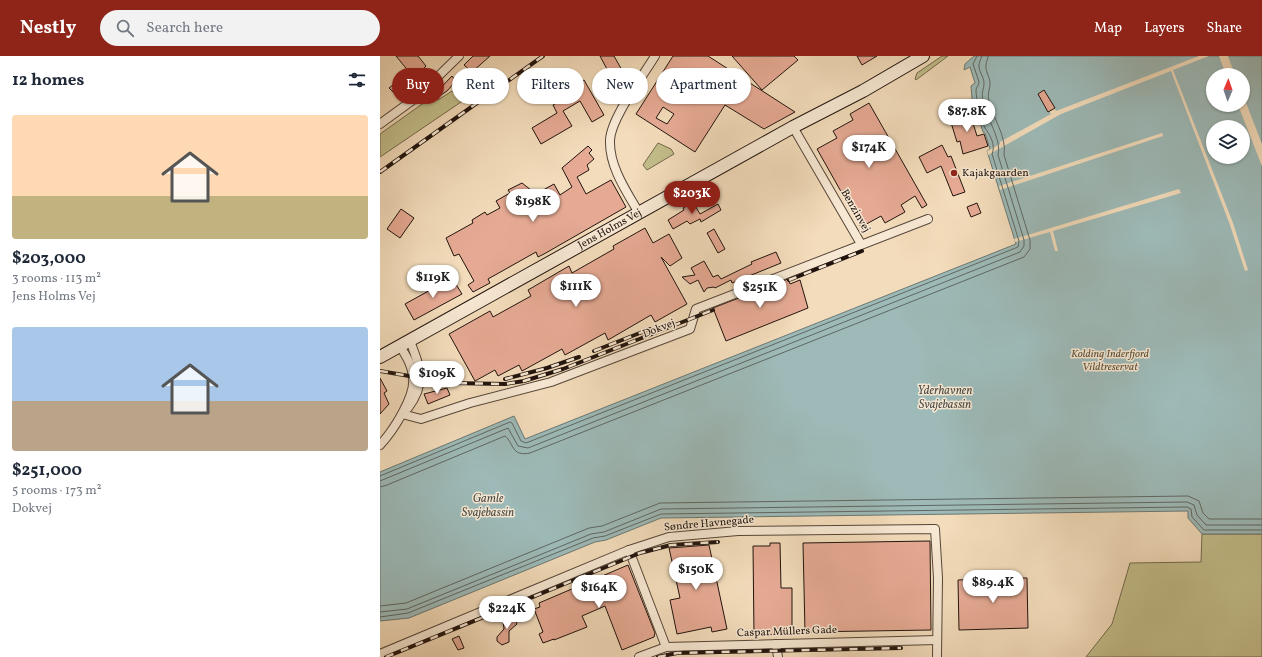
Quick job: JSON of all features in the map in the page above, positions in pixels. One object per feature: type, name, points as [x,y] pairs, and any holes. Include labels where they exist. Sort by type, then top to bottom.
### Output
[{"type":"main road","name":"Jens Holms Vej","points":[[380,357],[794,127],[868,89],[924,56]]},
{"type":"street","points":[[380,124],[417,97],[459,56]]},
{"type":"street","points":[[639,213],[614,167],[610,153],[610,138],[615,122],[655,56]]},
{"type":"street","name":"Benzinvej","points":[[794,127],[860,244]]},
{"type":"street","name":"Dokvej","points":[[402,414],[421,419],[470,403],[550,382],[690,328],[696,309],[860,244],[928,219]]},
{"type":"street","points":[[380,445],[394,428],[402,414],[414,384],[405,344]]},
{"type":"street","name":"Søndre Havnegade","points":[[380,654],[628,550],[669,537],[738,531],[936,530],[938,578],[937,657]]},
{"type":"street","points":[[628,550],[666,646]]},
{"type":"street","name":"Caspar Müllers Gade","points":[[639,657],[666,646],[937,640]]},
{"type":"street","points":[[776,644],[778,657]]},
{"type":"shaded area","points":[[942,56],[948,56],[916,80],[915,79],[917,73]]},
{"type":"shaded area","points":[[452,91],[452,104],[458,104],[380,157],[380,134],[422,104],[444,104],[444,96]]},
{"type":"shaded area","points":[[658,143],[671,149],[674,154],[647,170],[643,165]]},
{"type":"shaded area","points":[[1202,534],[1262,534],[1262,657],[1086,657],[1112,624],[1130,563],[1201,562]]},
{"type":"water","name":"Kolding Inderfjord Vildtreservat","points":[[974,56],[1262,56],[1262,534],[1202,534],[1188,518],[1188,511],[661,518],[606,540],[595,542],[409,618],[380,621],[380,472],[514,416],[525,439],[1016,244],[987,151],[990,149],[972,99],[971,86],[975,83],[970,67],[964,70],[965,64]]},
{"type":"pier","points":[[1199,56],[1209,56],[1173,70],[1206,154],[1206,162],[1171,71],[1061,114],[988,155],[987,151],[1000,144],[1000,142],[1051,114],[1038,94],[1044,90],[1056,111]]},
{"type":"pier","points":[[1219,56],[1228,56],[1232,68],[1223,68]]},
{"type":"pier","points":[[1241,112],[1250,112],[1262,144],[1262,166],[1250,136],[1250,120],[1244,120]]},
{"type":"pier","points":[[1162,133],[1163,136],[1000,190],[999,186]]},
{"type":"pier","points":[[1207,164],[1210,164],[1233,223],[1248,270],[1245,271],[1230,225]]},
{"type":"pier","points":[[1179,189],[1181,193],[1053,231],[1058,251],[1055,251],[1050,232],[1015,242],[1014,239]]},
{"type":"building","points":[[396,56],[418,56],[426,66],[424,68],[406,68]]},
{"type":"building","points":[[473,56],[490,56],[476,68],[467,68],[464,65]]},
{"type":"building","points":[[600,56],[614,56],[621,68],[606,68]]},
{"type":"building","points":[[673,56],[708,56],[727,68],[665,68]]},
{"type":"building","points":[[732,56],[794,56],[798,60],[762,90],[751,78],[751,68],[743,68]]},
{"type":"building","points":[[857,56],[877,56],[862,65]]},
{"type":"building","points":[[452,76],[452,85],[444,93],[444,84]]},
{"type":"building","points":[[584,80],[592,94],[592,104],[598,104],[604,115],[592,122],[582,104],[584,104]]},
{"type":"building","points":[[656,83],[656,104],[751,104],[751,84],[795,112],[764,129],[725,105],[695,152],[636,114],[642,104],[648,104],[648,95]],"holes":[[[663,107],[674,114],[667,124],[656,118]]]},
{"type":"building","points":[[1044,90],[1055,108],[1048,112],[1038,94]]},
{"type":"building","points":[[869,103],[927,205],[922,208],[915,196],[901,205],[905,212],[885,223],[881,216],[861,227],[817,149],[837,138],[833,131],[853,120],[850,114]]},
{"type":"building","points":[[575,104],[563,111],[572,126],[541,144],[532,128],[557,113],[553,105]]},
{"type":"building","points":[[966,111],[969,121],[972,120],[977,136],[984,134],[988,146],[963,154],[960,141],[957,142],[949,116]]},
{"type":"building","points":[[942,145],[948,157],[951,156],[965,192],[953,196],[941,166],[927,173],[919,157]]},
{"type":"building","points":[[588,146],[592,150],[589,153],[594,159],[587,165],[589,170],[577,177],[586,194],[611,180],[626,207],[538,257],[536,252],[488,279],[490,283],[473,292],[468,285],[474,281],[459,254],[454,256],[446,238],[473,223],[472,220],[485,212],[487,215],[500,208],[496,201],[510,193],[508,190],[522,183],[536,194],[554,184],[560,195],[572,187],[562,168]]},
{"type":"building","points":[[693,202],[700,214],[718,204],[721,210],[701,222],[700,219],[690,224],[687,221],[673,229],[668,220],[684,210],[683,208]]},
{"type":"building","points":[[977,203],[981,213],[971,217],[967,207]]},
{"type":"building","points":[[401,209],[414,218],[400,238],[387,229]]},
{"type":"building","points":[[645,228],[653,243],[669,234],[682,258],[670,266],[661,257],[687,304],[655,322],[651,315],[608,340],[605,333],[565,355],[562,349],[522,371],[519,365],[498,376],[495,370],[475,381],[449,334],[490,311],[493,317],[531,296],[528,290],[569,266],[572,273],[614,249],[613,246]]},
{"type":"building","points":[[714,229],[725,249],[718,253],[707,233]]},
{"type":"building","points":[[776,252],[781,263],[732,283],[731,280],[715,288],[707,288],[704,292],[698,280],[690,284],[682,277],[695,275],[691,268],[704,261],[713,277],[718,275],[721,279],[752,264],[751,262]]},
{"type":"building","points":[[452,278],[462,294],[414,320],[405,304]]},
{"type":"building","points":[[788,279],[790,284],[800,280],[808,308],[726,341],[713,308]]},
{"type":"building","points":[[380,378],[387,391],[384,393],[389,404],[380,414]]},
{"type":"building","points":[[447,388],[450,395],[428,404],[424,394]]},
{"type":"building","points":[[930,541],[931,630],[805,632],[803,543]]},
{"type":"building","points":[[770,543],[780,543],[781,588],[792,588],[792,634],[754,635],[753,546],[770,546]]},
{"type":"building","points":[[709,545],[727,629],[712,632],[711,627],[677,634],[670,600],[680,598],[669,548]]},
{"type":"building","points":[[628,565],[655,633],[654,637],[622,650],[605,606],[582,616],[587,627],[543,643],[539,634],[543,632],[534,609],[540,607],[539,603]]},
{"type":"building","points":[[1027,578],[1028,628],[959,630],[958,580]]},
{"type":"building","points":[[508,616],[514,617],[517,624],[509,631],[509,642],[502,645],[497,641],[497,637],[504,629],[503,621]]},
{"type":"building","points":[[459,636],[464,648],[458,650],[452,639]]},
{"type":"railway","points":[[380,172],[543,56]]},
{"type":"railway","points":[[789,280],[862,251]]},
{"type":"railway","points":[[380,371],[450,383],[505,384],[524,381],[563,369],[713,310]]},
{"type":"railway","points":[[594,351],[650,329]]},
{"type":"railway","points":[[505,379],[547,368],[579,357]]},
{"type":"railway","points":[[386,657],[640,553],[671,545],[718,542]]},
{"type":"railway","points":[[658,657],[677,653],[901,648]]},
{"type":"place","name":"Kajakgaarden","points":[[954,173]]},
{"type":"water label","name":"Yderhavnen Svajebassin","points":[[945,398]]},
{"type":"water label","name":"Gamle Svajebassin","points":[[488,506]]}]
